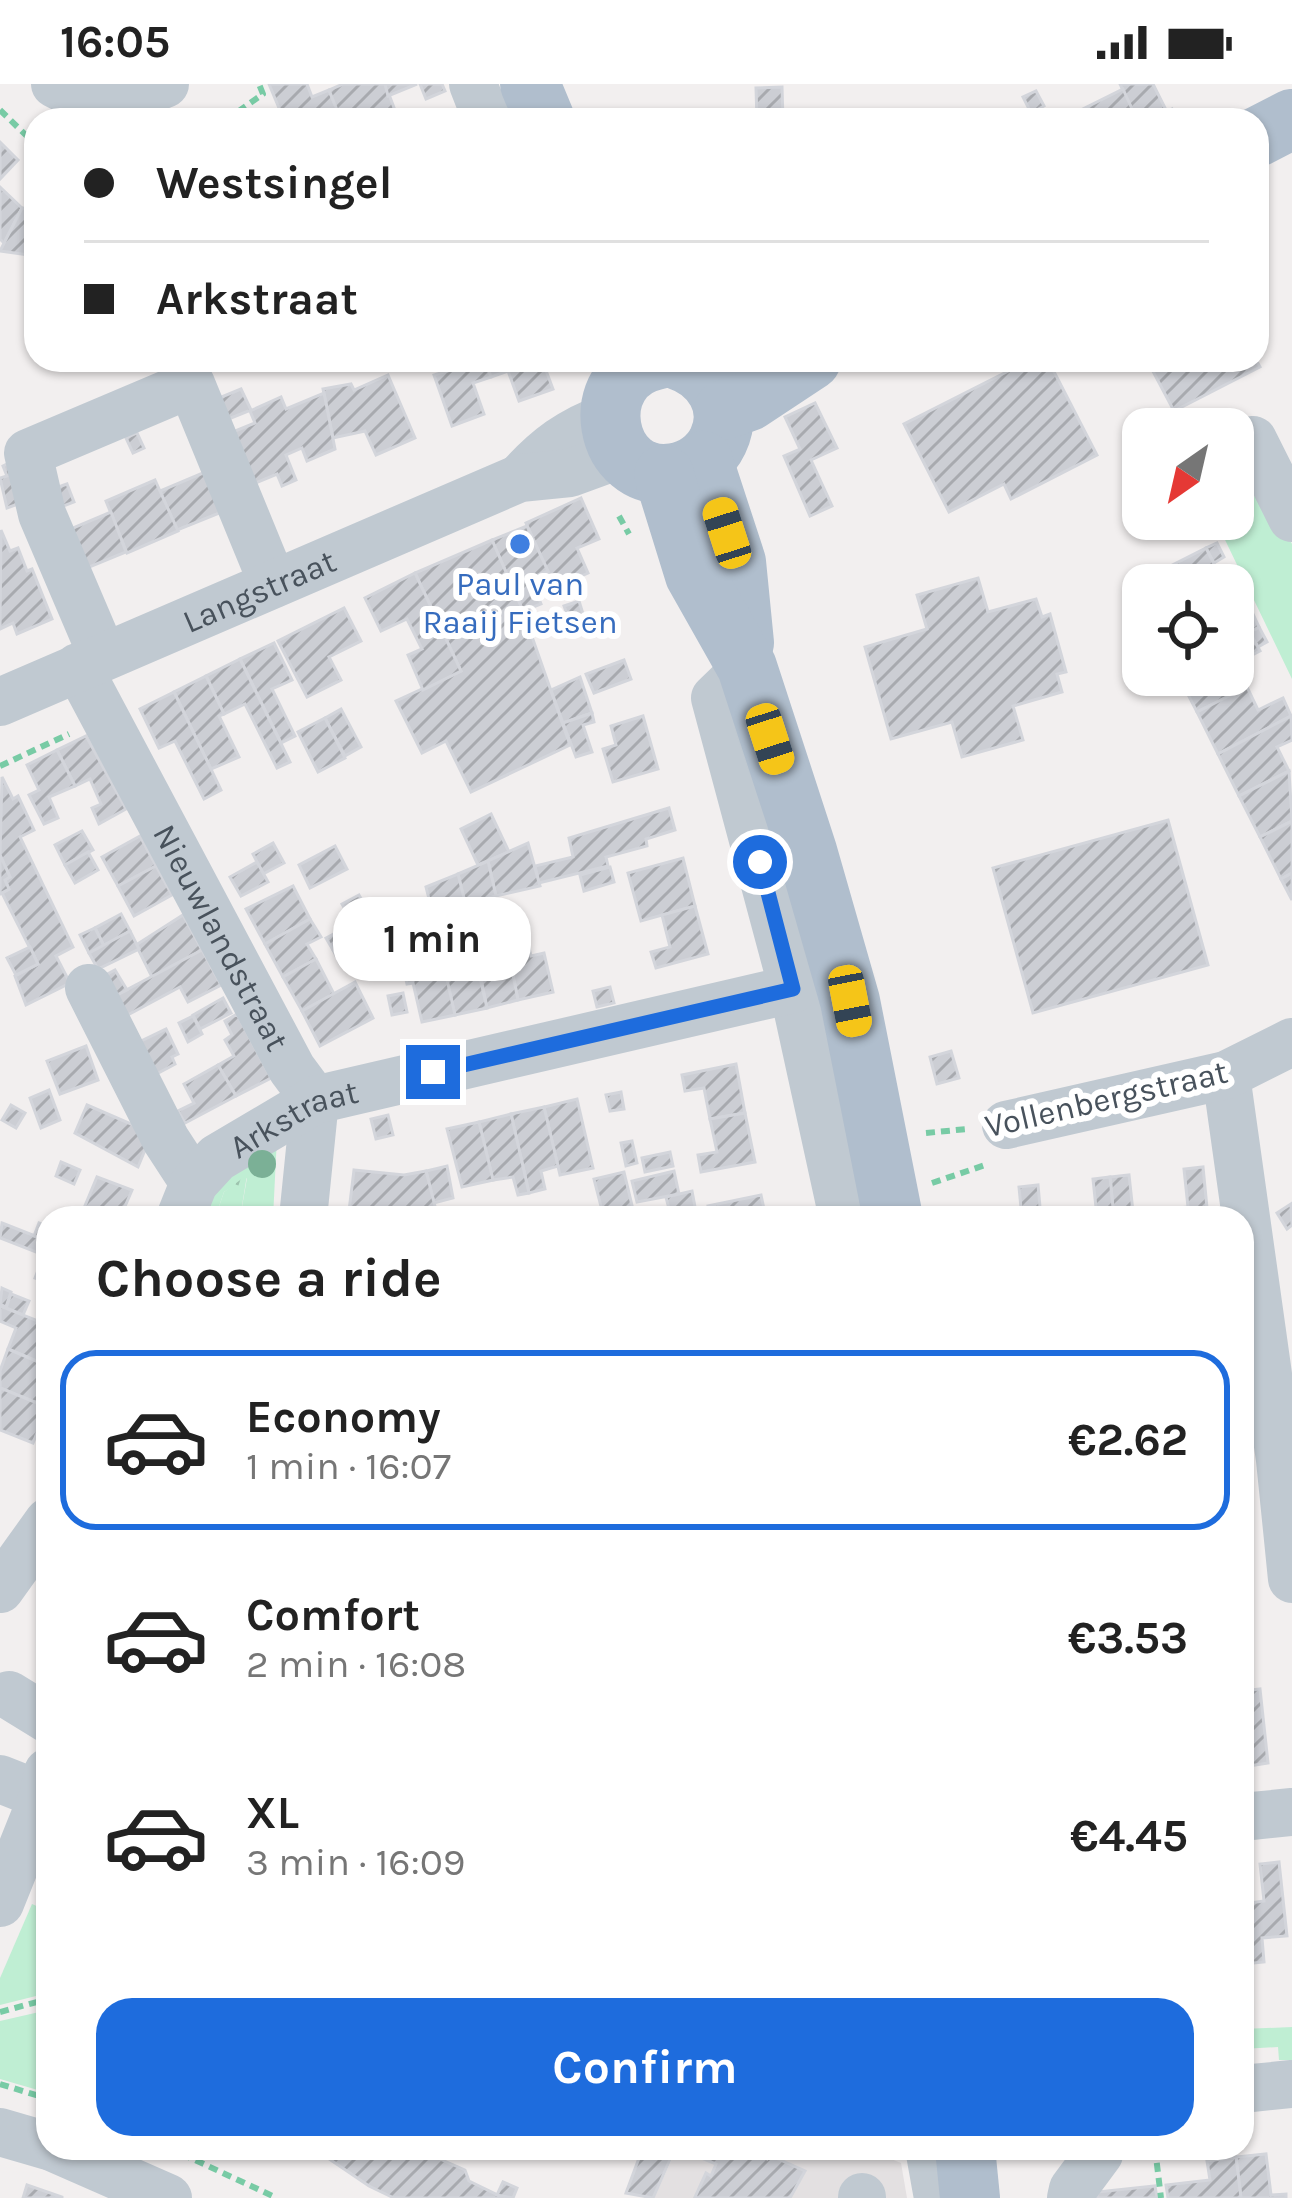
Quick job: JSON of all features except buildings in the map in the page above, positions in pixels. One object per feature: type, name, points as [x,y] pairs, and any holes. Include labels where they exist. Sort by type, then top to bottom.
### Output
[{"type":"main road","name":"Langstraat","points":[[661,404],[738,372]]},
{"type":"main road","name":"Langstraat","points":[[661,404],[748,401],[793,372]]},
{"type":"main road","points":[[661,404],[695,575],[747,667],[807,850],[850,1001],[891,1206]]},
{"type":"main road","points":[[966,2160],[970,2198]]},
{"type":"main road","points":[[998,2160],[999,2198]]},
{"type":"street","points":[[56,84],[77,94],[116,100],[165,84]]},
{"type":"street","name":"Nieuwlandstraat","points":[[273,584],[191,384],[28,452],[42,514],[105,718],[282,1050],[315,1100]]},
{"type":"street","name":"Langstraat","points":[[0,702],[520,478],[570,473],[661,404]]},
{"type":"street","points":[[1254,442],[1292,518]]},
{"type":"street","points":[[747,667],[715,698],[793,989],[840,1206]]},
{"type":"street","points":[[89,988],[166,1140],[187,1200]]},
{"type":"street","name":"Arkstraat","points":[[187,1200],[217,1158],[315,1100],[793,989]]},
{"type":"street","name":"Vollenbergstraat","points":[[1006,1125],[1226,1075],[1292,1042]]},
{"type":"street","points":[[1226,1075],[1238,1206]]},
{"type":"street","points":[[304,1206],[315,1100]]},
{"type":"street","points":[[1254,1385],[1261,1462],[1292,1580]]},
{"type":"street","points":[[0,1589],[36,1539]]},
{"type":"street","points":[[0,1903],[35,1786]]},
{"type":"street","points":[[1254,1816],[1292,1812]]},
{"type":"street","points":[[1254,2088],[1292,2084]]},
{"type":"street","points":[[0,2132],[36,2143]]},
{"type":"street","points":[[81,2160],[168,2198]]},
{"type":"street","points":[[931,2160],[938,2198]]},
{"type":"street","points":[[1071,2198],[1095,2160]]},
{"type":"path","points":[[243,108],[263,94],[259,84]]},
{"type":"path","points":[[0,110],[24,133]]},
{"type":"path","points":[[0,766],[105,718]]},
{"type":"path","name":"Vollenbergstraat","points":[[914,1135],[1006,1125]]},
{"type":"path","points":[[0,2012],[36,2003]]},
{"type":"path","points":[[194,2160],[277,2198]]},
{"type":"path","points":[[1156,2160],[1161,2198]]},
{"type":"shaded area","points":[[671,2160],[894,2160],[901,2163],[907,2198],[654,2198]]},
{"type":"green space","points":[[1254,496],[1274,509],[1292,544],[1292,679],[1254,600],[1254,564],[1237,564],[1225,540],[1254,540]]},
{"type":"green space","points":[[277,1137],[274,1206],[242,1206],[247,1178],[224,1192],[219,1206],[195,1206]]},
{"type":"green space","points":[[247,1175],[242,1206],[219,1206],[224,1192]]},
{"type":"green space","points":[[32,1904],[36,1906],[36,1996],[0,2005],[0,1978]]},
{"type":"green space","points":[[36,2013],[36,2090],[0,2079],[0,2021]]},
{"type":"green space","points":[[1292,2027],[1292,2060],[1279,2060],[1278,2047],[1254,2048],[1254,2029]]},
{"type":"place","name":"Paul van Raaij Fietsen","points":[[520,544]]},
{"type":"route","points":[[433,1072],[793,989],[760,862]]}]
